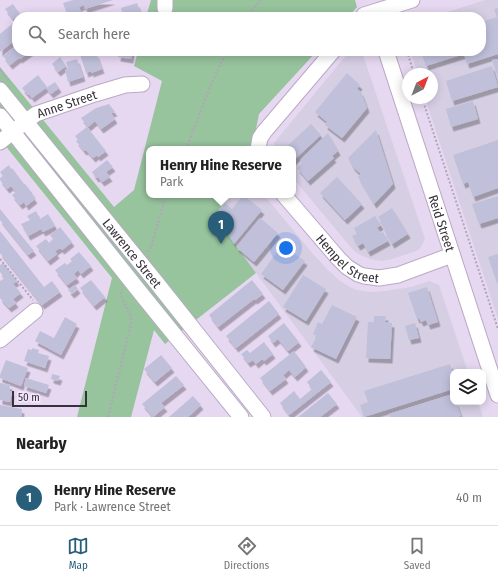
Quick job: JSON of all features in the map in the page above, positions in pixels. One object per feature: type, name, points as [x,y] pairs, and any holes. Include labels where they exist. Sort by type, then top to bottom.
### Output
[{"type":"street","points":[[370,12],[412,0]]},
{"type":"street","points":[[258,146],[260,138],[264,132],[329,56]]},
{"type":"street","name":"Reid Street","points":[[388,56],[498,395]]},
{"type":"street","name":"Anne Street","points":[[0,142],[25,122],[40,113],[125,85],[142,84]]},
{"type":"street","name":"Lawrence Street","points":[[0,90],[264,417]]},
{"type":"street","name":"Lawrence Street","points":[[0,116],[241,417]]},
{"type":"street","name":"Hempel Street","points":[[287,198],[338,258],[347,267],[358,274],[379,278],[398,275],[452,255]]},
{"type":"street","points":[[113,259],[128,247]]},
{"type":"street","points":[[0,340],[35,311]]},
{"type":"path","points":[[251,12],[260,0]]},
{"type":"path","points":[[187,146],[210,87],[225,56]]},
{"type":"path","points":[[409,56],[412,68]]},
{"type":"path","points":[[424,104],[498,329]]},
{"type":"path","points":[[151,247],[165,198]]},
{"type":"path","points":[[0,259],[34,301],[35,311]]},
{"type":"path","points":[[108,417],[131,325]]},
{"type":"shaded area","points":[[485,0],[498,0],[498,319],[427,104],[438,104],[438,68],[416,68],[412,56],[486,56],[486,12],[448,12]]},
{"type":"shaded area","points":[[346,56],[363,56],[425,239],[419,250],[382,261],[370,259],[354,251],[296,182],[296,146],[274,146],[274,143]]},
{"type":"shaded area","points":[[229,198],[266,198],[328,270],[340,281],[357,290],[370,292],[385,291],[411,287],[429,281],[439,285],[467,369],[450,369],[450,405],[479,405],[483,417],[362,417],[214,216]]},
{"type":"green space","points":[[151,0],[355,0],[357,7],[352,12],[147,12]]},
{"type":"green space","points":[[137,56],[312,56],[259,114],[253,146],[146,146],[146,198],[229,198],[214,216],[256,273],[165,344],[154,330],[131,417],[77,417],[112,278],[0,139],[0,67],[114,207],[134,190],[162,81],[134,66]]},
{"type":"building","points":[[73,0],[113,0],[85,9],[84,5],[79,7],[81,12],[66,12],[63,3]]},
{"type":"building","points":[[137,3],[140,12],[122,12],[121,8]]},
{"type":"building","points":[[13,4],[19,12],[12,12],[12,18],[5,9]]},
{"type":"building","points":[[498,8],[498,54],[467,64],[465,56],[486,56],[486,20],[497,17],[494,9]]},
{"type":"building","points":[[12,24],[12,42],[0,52],[0,34]]},
{"type":"building","points":[[12,49],[12,56],[24,56],[10,65],[3,56]]},
{"type":"building","points":[[81,56],[97,56],[102,69],[91,73],[91,71],[86,73]]},
{"type":"building","points":[[118,56],[131,56],[131,59]]},
{"type":"building","points":[[423,56],[458,56],[426,66]]},
{"type":"building","points":[[60,57],[66,66],[58,72],[52,64]]},
{"type":"building","points":[[77,59],[83,77],[68,82],[65,70],[68,69],[66,62]]},
{"type":"building","points":[[498,59],[498,78],[492,60]]},
{"type":"building","points":[[492,66],[498,87],[452,101],[446,81]]},
{"type":"building","points":[[347,73],[360,85],[357,89],[361,92],[367,108],[342,138],[325,125],[327,122],[315,112]]},
{"type":"building","points":[[38,75],[47,87],[32,98],[22,88]]},
{"type":"building","points":[[55,82],[59,88],[51,94],[46,88]]},
{"type":"building","points":[[473,101],[478,119],[451,127],[446,109]]},
{"type":"building","points":[[109,104],[115,112],[111,113],[115,119],[101,129],[95,121],[88,127],[81,118],[96,108]]},
{"type":"building","points":[[311,124],[321,135],[296,158],[296,146],[287,146]]},
{"type":"building","points":[[87,127],[106,151],[98,157],[97,155],[93,158],[86,150],[84,151],[76,141],[78,140],[75,136]]},
{"type":"building","points":[[376,130],[393,184],[374,204],[358,177],[361,174],[353,167],[348,158]]},
{"type":"building","points":[[328,133],[338,151],[332,156],[334,158],[308,181],[297,168],[302,163],[300,160]]},
{"type":"building","points":[[498,140],[498,188],[473,197],[468,182],[463,184],[453,155]]},
{"type":"building","points":[[107,160],[113,167],[106,172],[110,177],[102,182],[98,177],[96,178],[92,172]]},
{"type":"building","points":[[9,165],[33,194],[32,195],[35,199],[26,206],[24,202],[20,205],[12,195],[16,192],[11,186],[7,189],[0,180],[3,176],[0,172]]},
{"type":"building","points":[[337,177],[362,204],[345,220],[320,193]]},
{"type":"building","points":[[498,196],[498,218],[479,224],[472,204]]},
{"type":"building","points":[[241,198],[247,198],[262,210],[234,244],[215,215],[225,203],[232,209]]},
{"type":"building","points":[[392,208],[408,234],[392,244],[384,230],[386,229],[378,217]]},
{"type":"building","points":[[0,209],[34,251],[28,255],[0,220]]},
{"type":"building","points":[[36,211],[40,219],[48,214],[55,226],[43,232],[41,229],[28,236],[21,224],[30,220],[27,216]]},
{"type":"building","points":[[375,216],[381,225],[377,228],[381,233],[383,232],[388,241],[368,252],[363,243],[358,246],[352,236],[357,234],[354,228]]},
{"type":"building","points":[[260,218],[278,233],[254,262],[236,247]]},
{"type":"building","points":[[60,227],[72,242],[62,250],[60,248],[55,251],[57,254],[48,261],[36,246],[46,239],[49,243],[53,239],[50,235]]},
{"type":"building","points":[[0,231],[44,287],[52,281],[60,292],[42,305],[0,253]]},
{"type":"building","points":[[282,245],[305,261],[283,290],[261,274]]},
{"type":"building","points":[[79,252],[91,266],[81,274],[78,270],[74,274],[77,278],[67,285],[55,270],[65,263],[67,265],[72,261],[70,259]]},
{"type":"building","points":[[498,254],[498,283],[497,283],[488,257]]},
{"type":"building","points":[[3,263],[17,281],[13,284],[21,293],[13,299],[16,303],[9,308],[0,298],[0,281],[5,278],[0,272],[0,265]]},
{"type":"building","points":[[303,275],[326,289],[306,321],[283,307]]},
{"type":"building","points":[[91,280],[105,297],[94,306],[80,288]]},
{"type":"building","points":[[252,280],[263,294],[255,300],[254,299],[218,327],[209,315]]},
{"type":"building","points":[[75,285],[78,289],[72,294],[68,290]]},
{"type":"building","points":[[427,287],[438,322],[428,325],[426,320],[421,322],[419,318],[417,319],[408,293]]},
{"type":"building","points":[[269,301],[279,314],[236,348],[226,336]]},
{"type":"building","points":[[332,305],[357,317],[336,359],[311,347],[317,336],[313,334],[318,322],[322,324]]},
{"type":"building","points":[[374,316],[386,316],[385,322],[392,323],[390,359],[366,358],[368,322],[374,322]]},
{"type":"building","points":[[65,317],[77,324],[61,355],[35,341],[40,331],[54,338]]},
{"type":"building","points":[[284,323],[299,342],[288,351],[278,339],[273,343],[268,336]]},
{"type":"building","points":[[415,323],[419,338],[409,340],[405,326]]},
{"type":"building","points":[[264,342],[273,354],[264,361],[262,359],[256,364],[253,360],[248,363],[241,354],[247,350],[250,353]]},
{"type":"building","points":[[32,348],[39,350],[38,353],[49,356],[45,368],[24,361],[28,349],[32,350]]},
{"type":"building","points":[[294,351],[306,367],[295,377],[289,370],[283,375],[286,379],[270,391],[260,378]]},
{"type":"building","points":[[161,355],[172,368],[155,382],[144,369]]},
{"type":"building","points":[[6,360],[28,368],[21,386],[0,378]]},
{"type":"building","points":[[450,364],[452,369],[450,369],[450,390],[364,417],[360,405],[368,402],[364,391]]},
{"type":"building","points":[[321,370],[331,382],[289,415],[280,403],[294,391],[300,399],[312,389],[307,382]]},
{"type":"building","points":[[52,374],[60,376],[58,381],[51,379]]},
{"type":"building","points":[[176,376],[184,385],[161,403],[165,407],[153,417],[142,404]]},
{"type":"building","points":[[26,378],[49,385],[46,393],[24,386]]},
{"type":"building","points":[[0,383],[10,385],[9,391],[12,391],[10,402],[0,400]]},
{"type":"building","points":[[328,393],[337,404],[320,417],[298,417]]},
{"type":"building","points":[[450,395],[450,405],[457,405],[461,416],[390,417],[389,414]]},
{"type":"building","points":[[193,396],[201,405],[188,417],[169,417]]},
{"type":"building","points":[[0,405],[22,409],[21,417],[0,417]]},
{"type":"place","name":"Henry Hine Reserve","points":[[221,244]]}]
